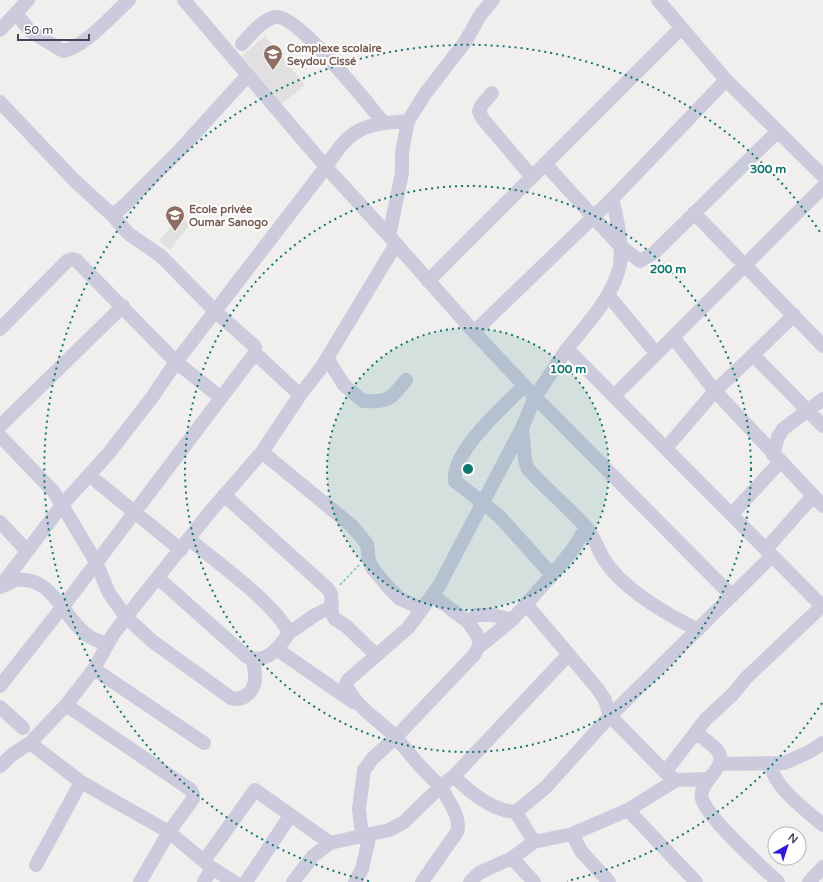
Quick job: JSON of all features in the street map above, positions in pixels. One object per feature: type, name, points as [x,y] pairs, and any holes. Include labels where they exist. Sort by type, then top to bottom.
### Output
[{"type":"street","points":[[0,30],[28,0]]},
{"type":"street","points":[[16,12],[30,31],[63,51],[71,50],[84,41],[129,0]]},
{"type":"street","points":[[184,0],[247,76],[326,167],[474,332],[524,386],[732,596]]},
{"type":"street","points":[[1,766],[13,754],[30,743],[66,705],[94,669],[126,617],[224,495],[262,452],[327,358],[392,240],[402,173],[402,152],[408,122],[425,94],[465,42],[481,14],[493,0]]},
{"type":"street","points":[[658,0],[726,80],[823,176]]},
{"type":"street","points":[[242,44],[264,22],[277,17],[284,19],[304,34],[315,45],[384,123]]},
{"type":"street","points":[[428,280],[546,165],[681,28]]},
{"type":"street","points":[[111,214],[118,211],[127,203],[178,152],[247,76]]},
{"type":"street","points":[[474,332],[612,199],[726,80]]},
{"type":"street","points":[[492,93],[481,106],[479,111],[482,118],[532,177]]},
{"type":"street","points":[[0,102],[74,180],[111,214],[129,234],[161,256],[216,312],[255,347],[255,353],[0,686]]},
{"type":"street","points":[[0,588],[62,505],[109,453],[153,396],[176,362],[216,312],[326,167],[342,143],[356,131],[384,123],[408,122]]},
{"type":"street","points":[[546,165],[619,245],[640,261],[654,253],[777,132]]},
{"type":"street","points":[[614,396],[823,187]]},
{"type":"street","points":[[360,706],[349,692],[346,684],[348,680],[408,628],[439,586],[522,428],[535,397],[608,295],[620,268],[618,217],[612,199]]},
{"type":"street","points":[[694,213],[823,346]]},
{"type":"street","points":[[0,329],[67,261],[72,259],[76,260],[123,306],[176,362],[220,397]]},
{"type":"street","points":[[608,295],[656,353]]},
{"type":"street","points":[[0,426],[123,306]]},
{"type":"street","points":[[666,448],[715,391],[794,315]]},
{"type":"street","points":[[673,337],[715,391],[777,459],[823,506]]},
{"type":"street","points":[[470,882],[479,873],[512,858],[534,842],[572,834],[628,810],[671,776],[696,732],[705,720],[732,695],[746,678],[822,607],[568,349]]},
{"type":"street","points":[[255,353],[300,395]]},
{"type":"street","points":[[753,355],[823,426]]},
{"type":"street","points":[[327,358],[344,385],[364,401],[386,401],[393,396],[406,380]]},
{"type":"street","points":[[524,386],[481,428],[455,471],[455,481],[499,516],[552,575]]},
{"type":"street","points":[[732,514],[777,459],[778,437],[783,429],[788,424],[808,412],[823,399]]},
{"type":"street","points":[[522,428],[524,453],[528,469],[586,528],[598,545],[605,561],[620,579],[675,618],[698,630]]},
{"type":"street","points":[[0,436],[53,491],[96,562],[110,593],[126,617],[157,645],[231,698],[236,700],[243,698],[252,688],[255,680],[253,659]]},
{"type":"street","points":[[262,452],[352,526],[367,544],[369,561],[389,588],[400,599],[422,609]]},
{"type":"street","points":[[89,475],[133,512],[185,545],[264,603],[284,623],[289,633]]},
{"type":"street","points":[[224,495],[322,583],[331,601],[335,620],[346,626],[376,655]]},
{"type":"street","points":[[454,776],[465,788],[483,800],[510,812],[516,812],[546,787],[610,716],[732,596],[769,553],[813,496]]},
{"type":"street","points":[[0,522],[27,551]]},
{"type":"street","points":[[355,882],[362,869],[366,835],[359,809],[364,770],[373,758],[396,737],[474,655],[480,646],[512,620],[573,549],[586,528]]},
{"type":"street","points":[[158,578],[242,652],[253,659],[260,659],[278,650],[289,633],[315,615],[331,601]]},
{"type":"street","points":[[0,588],[17,580],[30,581],[45,588],[54,596],[61,608],[90,637],[108,644]]},
{"type":"street","points":[[432,595],[468,622],[480,640],[480,646]]},
{"type":"street","points":[[526,604],[598,688],[605,700],[610,716],[671,776],[708,779]]},
{"type":"street","points":[[468,622],[476,615],[494,616],[512,620]]},
{"type":"street","points":[[278,650],[360,706],[396,737],[424,772],[441,786],[458,819],[459,827],[422,882]]},
{"type":"street","points":[[293,882],[314,856],[330,843],[389,830],[404,822],[441,786],[454,776],[569,654]]},
{"type":"street","points":[[94,669],[204,742]]},
{"type":"street","points":[[66,705],[191,790],[193,794],[193,799],[169,832],[140,882]]},
{"type":"street","points":[[0,707],[23,728]]},
{"type":"street","points":[[696,732],[717,751],[720,758],[720,764],[708,779],[702,791],[702,798],[708,811],[729,835],[778,882]]},
{"type":"street","points":[[30,743],[81,782],[169,832],[208,864],[234,882]]},
{"type":"street","points":[[720,764],[784,763],[822,745]]},
{"type":"street","points":[[770,764],[772,773],[781,787],[823,825]]},
{"type":"street","points":[[36,865],[81,782]]},
{"type":"street","points":[[204,882],[208,864],[255,790],[330,843]]},
{"type":"street","points":[[628,810],[696,882]]},
{"type":"street","points":[[516,812],[534,842]]},
{"type":"street","points":[[246,882],[290,816]]},
{"type":"street","points":[[572,834],[581,851],[610,882]]},
{"type":"street","points":[[512,858],[534,882]]},
{"type":"street","points":[[809,882],[823,867]]},
{"type":"path","points":[[331,601],[369,554]]},
{"type":"shaded area","name":"Complexe scolaire Seydou Cissé","points":[[265,36],[305,85],[281,104],[242,56]]},
{"type":"shaded area","name":"Ecole privée Oumar Sanogo","points":[[179,216],[190,224],[170,250],[159,241]]},
{"type":"place","name":"Complexe scolaire Seydou Cissé","points":[[273,71]]},
{"type":"place","name":"Ecole privée Oumar Sanogo","points":[[175,232]]}]
